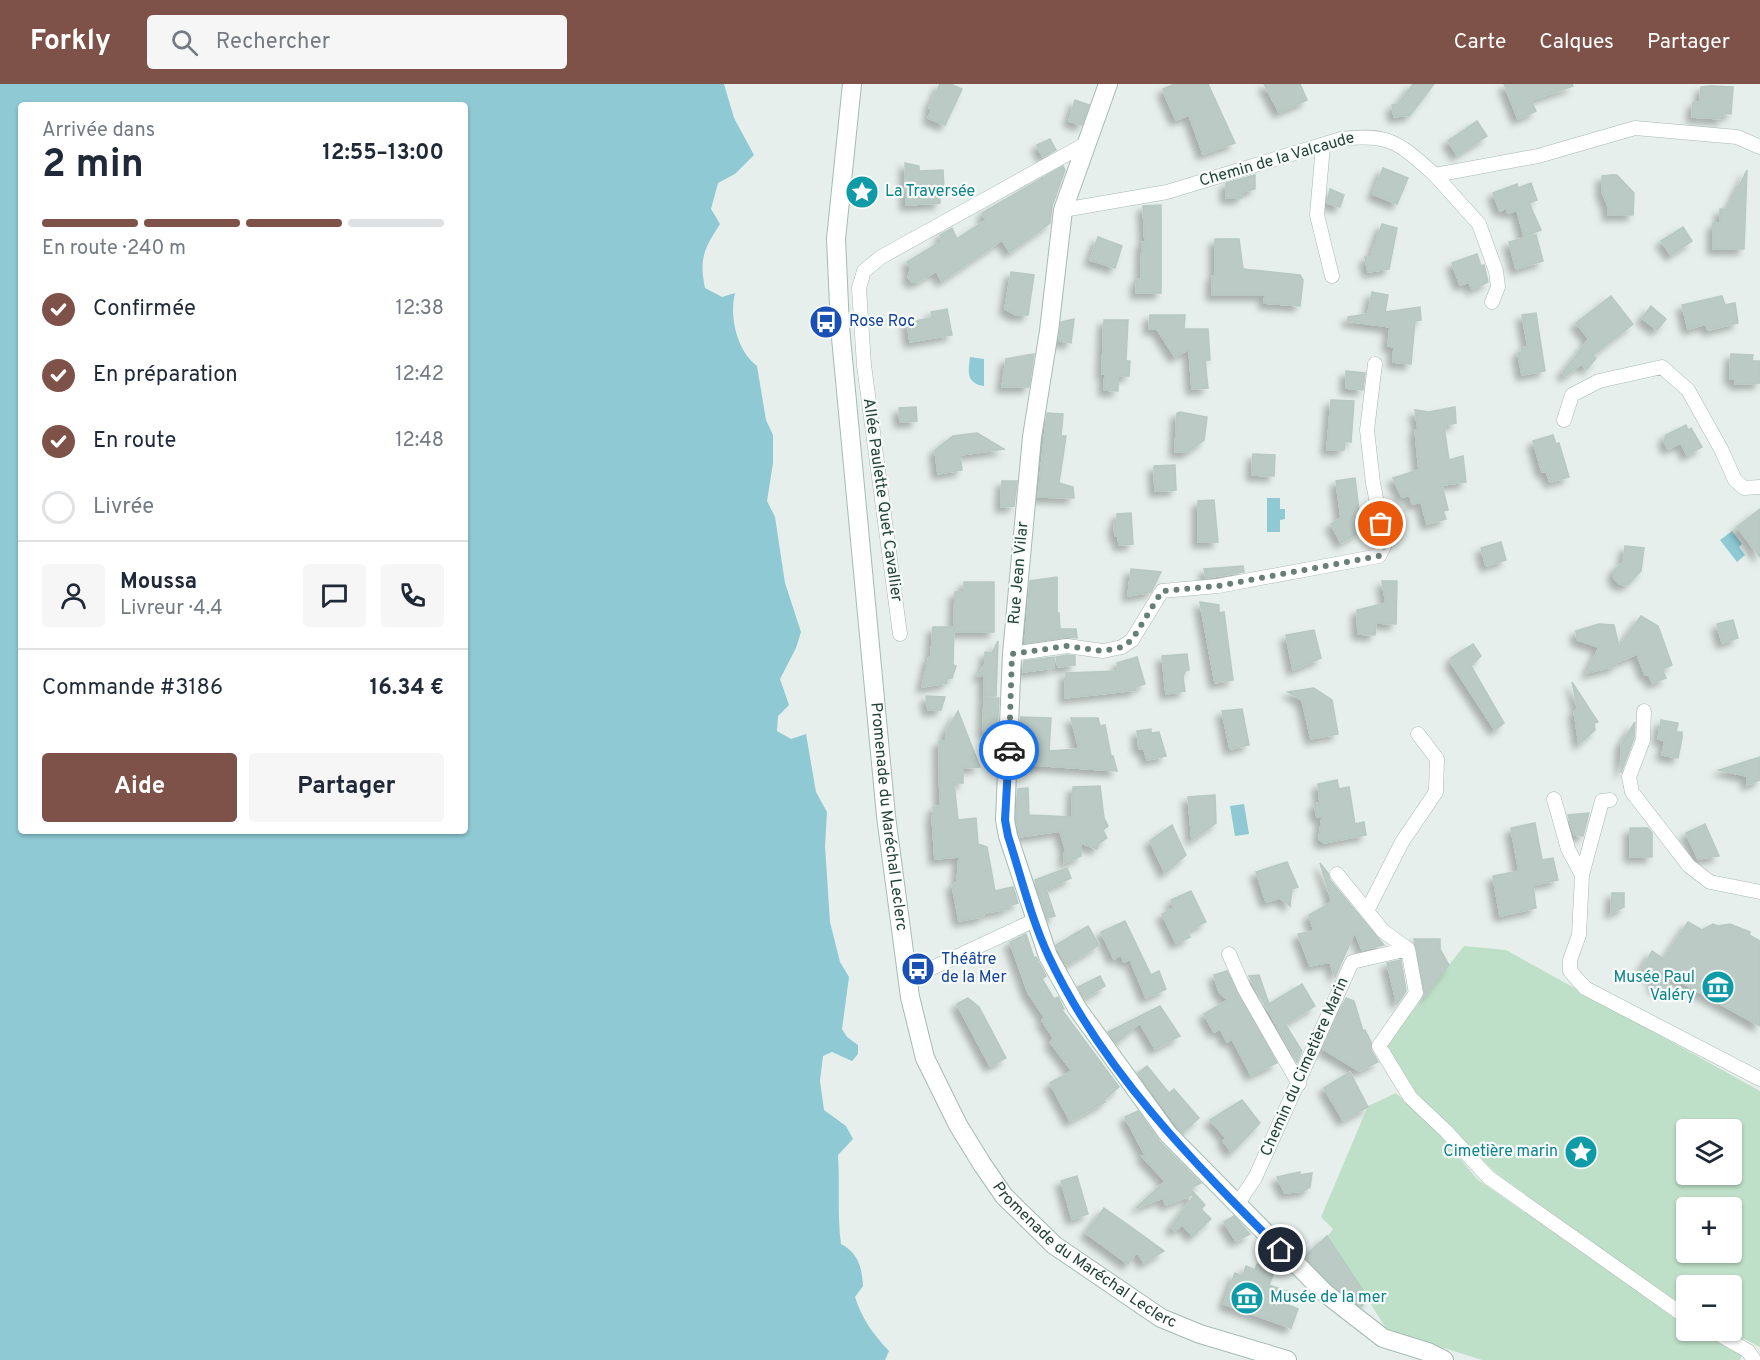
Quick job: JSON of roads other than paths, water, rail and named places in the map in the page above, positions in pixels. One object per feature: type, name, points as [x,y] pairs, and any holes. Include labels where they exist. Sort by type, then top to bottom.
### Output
[{"type":"street","name":"Promenade du Maréchal Leclerc","points":[[852,84],[836,239],[843,367],[886,816],[910,997],[925,1058],[958,1125],[1004,1196],[1054,1245],[1161,1318],[1200,1334],[1287,1360]]},
{"type":"street","name":"Rue Jean Vilar","points":[[1108,84],[1063,210],[1049,331],[1032,437],[1012,654],[1005,820],[1048,956],[1071,998],[1112,1060],[1168,1134],[1236,1206],[1325,1293],[1383,1338],[1428,1352],[1444,1360]]},
{"type":"street","points":[[1435,175],[1538,156],[1635,128],[1737,137],[1760,147]]},
{"type":"street","name":"Chemin de la Valcaude","points":[[1063,210],[1167,192],[1341,139],[1367,136],[1388,138],[1411,153],[1435,175],[1479,224],[1497,279],[1498,287],[1492,302]]},
{"type":"street","name":"Allée Paulette Quet Cavallier","points":[[900,634],[864,365],[859,288],[864,271],[881,257],[1089,142]]},
{"type":"street","points":[[1323,145],[1317,215],[1332,276]]},
{"type":"street","points":[[1012,654],[1067,646],[1103,651],[1122,647],[1132,640],[1162,591],[1218,586],[1379,556],[1385,544],[1373,483],[1367,430],[1375,364]]},
{"type":"street","points":[[843,367],[864,365]]},
{"type":"street","points":[[1564,420],[1572,395],[1599,381],[1662,367],[1688,390],[1721,448],[1735,480],[1744,488],[1760,487]]},
{"type":"street","points":[[1644,711],[1643,740],[1629,777],[1632,792],[1689,866],[1710,882],[1760,892]]},
{"type":"street","points":[[1367,911],[1402,842],[1436,792],[1437,759],[1418,734]]},
{"type":"street","points":[[1603,798],[1582,875],[1579,934],[1570,960],[1570,971],[1585,987],[1760,1079]]},
{"type":"street","points":[[1554,799],[1568,849],[1582,875]]},
{"type":"street","points":[[1337,874],[1383,931],[1408,949],[1416,993],[1380,1046],[1410,1097],[1446,1131],[1488,1177],[1676,1310]]},
{"type":"street","points":[[932,968],[1035,920]]},
{"type":"street","name":"Chemin du Cimetière Marin","points":[[1236,1206],[1255,1178],[1352,962],[1408,949]]},
{"type":"street","points":[[1229,954],[1244,988],[1299,1083]]},
{"type":"street","points":[[1730,1341],[1748,1351],[1754,1360]]},
{"type":"water","points":[[0,84],[724,84],[734,118],[754,155],[735,174],[718,183],[711,209],[720,224],[704,254],[703,278],[705,288],[722,297],[735,293],[733,312],[736,333],[744,352],[757,366],[766,420],[773,435],[773,463],[767,501],[775,517],[785,583],[801,632],[796,648],[780,679],[789,705],[778,716],[777,731],[791,739],[806,734],[816,792],[827,812],[825,846],[830,922],[840,962],[849,977],[842,1029],[847,1037],[858,1045],[858,1054],[852,1061],[832,1052],[823,1056],[820,1081],[824,1110],[846,1126],[853,1139],[838,1155],[841,1244],[855,1256],[860,1267],[863,1286],[855,1297],[869,1326],[889,1351],[885,1360],[0,1360]]},
{"type":"water","points":[[970,357],[984,359],[984,386],[978,385],[971,379]]},
{"type":"water","points":[[1267,498],[1280,498],[1280,509],[1285,509],[1285,519],[1280,520],[1280,532],[1267,532]]},
{"type":"water","points":[[1732,531],[1742,544],[1739,547],[1745,555],[1737,562],[1720,540]]},
{"type":"water","points":[[1244,804],[1249,834],[1235,836],[1230,806]]},
{"type":"place","name":"La Traversée","points":[[862,192]]},
{"type":"place","name":"Rose Roc","points":[[826,322]]},
{"type":"place","name":"Théâtre de la Mer","points":[[918,969]]},
{"type":"place","name":"Musée Paul Valéry","points":[[1718,987]]},
{"type":"place","name":"Cimetière marin","points":[[1581,1152]]},
{"type":"place","name":"Musée de la mer","points":[[1247,1298]]}]
